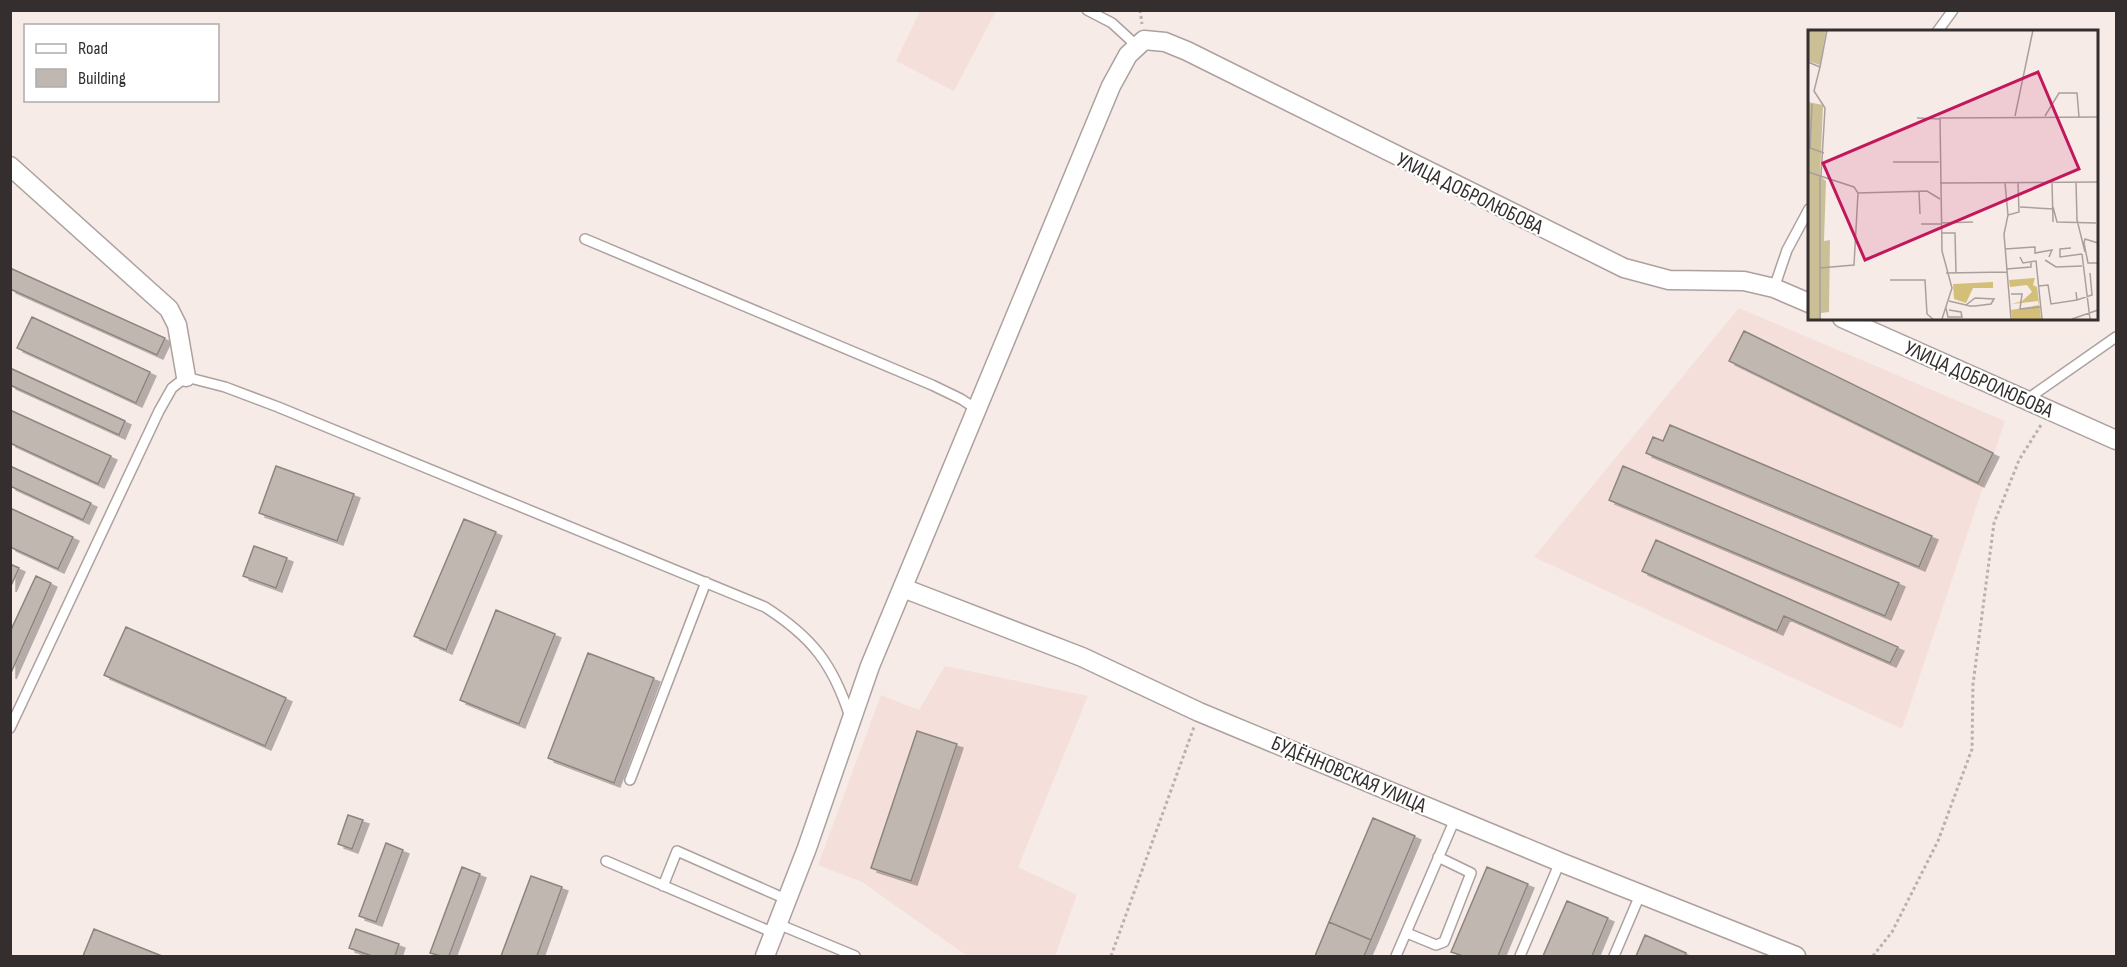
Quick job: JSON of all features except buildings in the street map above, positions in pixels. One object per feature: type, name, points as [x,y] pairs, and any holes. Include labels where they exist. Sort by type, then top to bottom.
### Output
[{"type":"street","name":"УЛИЦА ДОБРОЛЮБОВА","points":[[1141,43],[1166,42],[1187,51],[1624,268],[1670,280],[1744,281],[1774,288],[1808,303]]},
{"type":"street","points":[[765,957],[788,900],[870,666],[1111,86],[1128,55],[1141,43]]},
{"type":"street","points":[[10,166],[169,309],[177,325],[186,377]]},
{"type":"street","name":"УЛИЦА ДОБРОЛЮБОВА","points":[[1846,320],[2116,440]]},
{"type":"street","name":"БУДЁННОВСКАЯ УЛИЦА","points":[[903,588],[1082,657],[1199,712],[1640,895],[1796,957]]},
{"type":"lane","points":[[1087,10],[1112,23],[1141,43]]},
{"type":"lane","points":[[1938,30],[1953,10]]},
{"type":"lane","points":[[1774,288],[1787,250],[1808,211]]},
{"type":"lane","points":[[585,239],[932,385],[978,410]]},
{"type":"lane","points":[[2026,400],[2116,337]]},
{"type":"lane","points":[[10,728],[159,411],[172,388],[186,377],[225,387],[278,407],[765,608],[793,625],[832,669],[851,722]]},
{"type":"lane","points":[[630,780],[706,582]]},
{"type":"lane","points":[[1396,957],[1455,819]]},
{"type":"lane","points":[[663,886],[677,851],[788,900]]},
{"type":"lane","points":[[1407,933],[1436,945],[1444,942],[1449,932],[1472,873],[1438,857]]},
{"type":"lane","points":[[606,861],[663,886],[855,957]]},
{"type":"lane","points":[[1520,957],[1560,862]]},
{"type":"lane","points":[[1614,957],[1640,895]]},
{"type":"path","points":[[1873,957],[1892,932],[1938,841],[1972,749],[1974,684],[1994,523],[2019,460],[2050,411]]},
{"type":"path","points":[[1111,957],[1199,712]]},
{"type":"shaded area","points":[[920,11],[996,11],[954,91],[896,61]]},
{"type":"shaded area","points":[[1739,308],[2005,421],[1902,729],[1534,557]]},
{"type":"shaded area","points":[[945,666],[1088,696],[1018,867],[1077,895],[1055,956],[967,956],[862,882],[818,865],[881,695],[919,710]]}]
